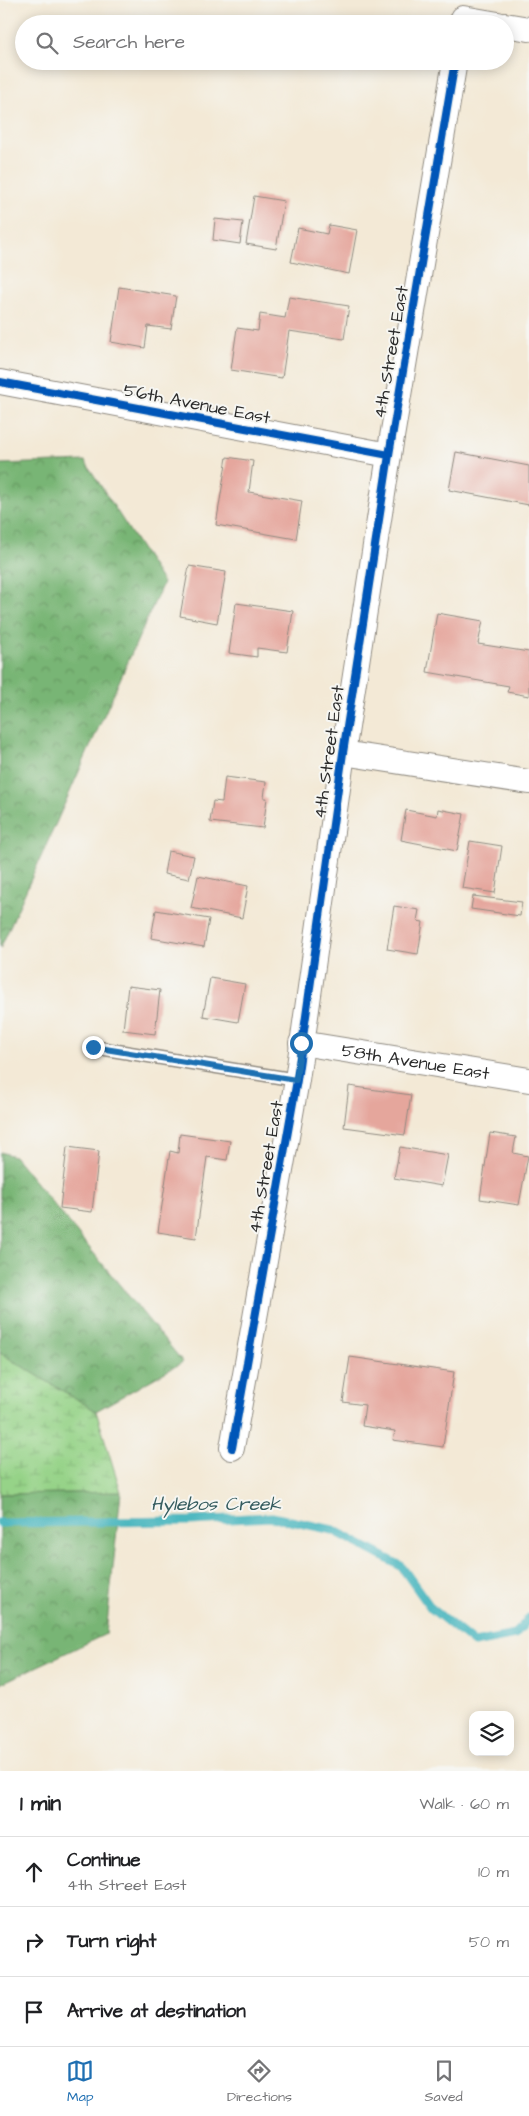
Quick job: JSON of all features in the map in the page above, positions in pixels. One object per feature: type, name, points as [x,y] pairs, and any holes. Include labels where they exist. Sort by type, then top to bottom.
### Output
[{"type":"street","points":[[514,26],[529,29]]},
{"type":"street","name":"4th Street East","points":[[232,1448],[296,1080],[389,455],[454,70]]},
{"type":"street","name":"56th Avenue East","points":[[0,382],[389,455]]},
{"type":"street","points":[[344,753],[529,782]]},
{"type":"street","name":"58th Avenue East","points":[[301,1043],[529,1080]]},
{"type":"lane","points":[[93,1047],[296,1080]]},
{"type":"green space","points":[[85,461],[163,583],[0,949],[0,464]]},
{"type":"green space","points":[[0,1152],[14,1156],[183,1362],[96,1411],[0,1353]]},
{"type":"green space","points":[[0,1353],[96,1411],[121,1492],[0,1494]]},
{"type":"green space","points":[[121,1492],[106,1634],[0,1684],[0,1494]]},
{"type":"building","points":[[254,196],[284,201],[276,249],[246,244]]},
{"type":"building","points":[[215,219],[243,222],[240,244],[213,240]]},
{"type":"building","points":[[329,225],[357,230],[349,274],[291,262],[298,228],[327,234]]},
{"type":"building","points":[[119,287],[176,296],[171,329],[148,326],[145,348],[111,342]]},
{"type":"building","points":[[289,297],[349,306],[344,339],[289,331],[282,378],[231,370],[237,328],[258,331],[260,314],[285,318]]},
{"type":"building","points":[[456,452],[529,466],[529,505],[449,490]]},
{"type":"building","points":[[227,457],[253,461],[249,492],[302,501],[296,539],[216,525]]},
{"type":"building","points":[[189,566],[226,572],[217,623],[180,616]]},
{"type":"building","points":[[236,603],[293,611],[287,652],[257,648],[257,657],[229,653]]},
{"type":"building","points":[[437,613],[483,621],[478,644],[529,652],[529,696],[507,692],[509,686],[427,672]]},
{"type":"building","points":[[225,777],[266,782],[264,798],[267,798],[263,828],[210,822],[213,801],[222,802]]},
{"type":"building","points":[[438,809],[464,814],[457,851],[401,840],[406,810],[437,816]]},
{"type":"building","points":[[470,841],[502,846],[495,893],[462,888]]},
{"type":"building","points":[[168,851],[194,856],[189,879],[164,874]]},
{"type":"building","points":[[198,876],[248,886],[242,918],[191,908]]},
{"type":"building","points":[[473,896],[522,902],[520,916],[471,909]]},
{"type":"building","points":[[394,906],[419,910],[417,921],[423,922],[418,954],[387,949]]},
{"type":"building","points":[[156,910],[209,919],[204,947],[151,938]]},
{"type":"building","points":[[210,978],[245,984],[238,1022],[203,1016]]},
{"type":"building","points":[[128,986],[160,990],[155,1034],[123,1030]]},
{"type":"building","points":[[349,1086],[411,1095],[405,1135],[344,1127]]},
{"type":"building","points":[[490,1133],[516,1137],[513,1153],[528,1156],[519,1205],[480,1199]]},
{"type":"building","points":[[180,1134],[230,1141],[227,1160],[207,1157],[196,1238],[158,1232],[170,1151],[178,1153]]},
{"type":"building","points":[[67,1147],[99,1151],[92,1212],[60,1208]]},
{"type":"building","points":[[400,1147],[448,1155],[442,1186],[394,1178]]},
{"type":"building","points":[[350,1357],[454,1372],[443,1447],[393,1440],[395,1431],[362,1426],[365,1405],[343,1402]]},
{"type":"waterway","name":"Hylebos Creek","points":[[0,1523],[190,1521],[272,1517],[333,1530],[401,1566],[431,1608],[474,1643],[515,1635],[529,1618]]},
{"type":"cycle path","points":[[232,1448],[297,1080],[343,753],[389,455],[453,70]]},
{"type":"cycle path","points":[[0,382],[389,455]]},
{"type":"route","points":[[93,1047],[296,1080],[301,1043]]}]
